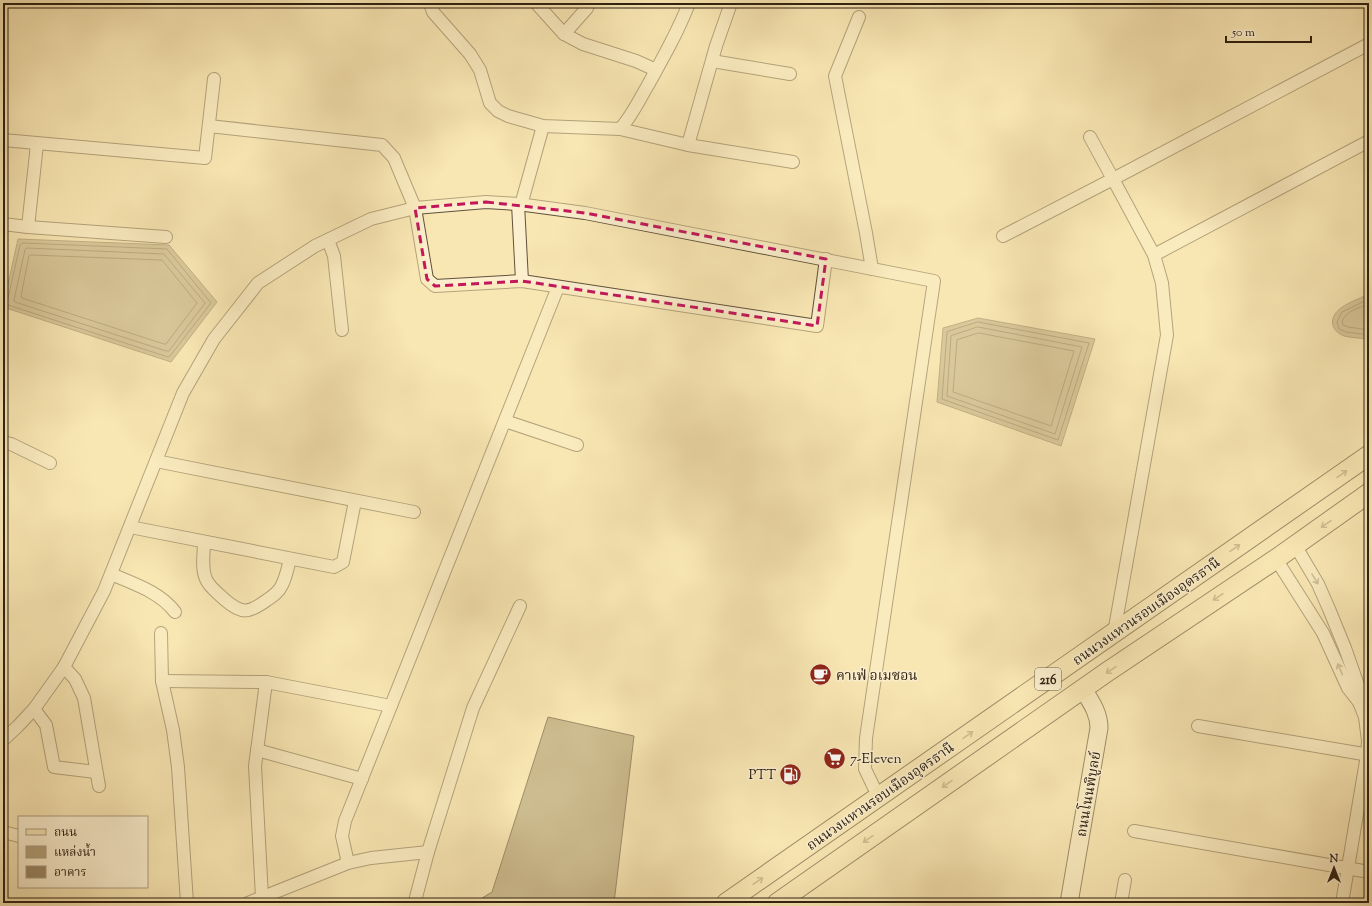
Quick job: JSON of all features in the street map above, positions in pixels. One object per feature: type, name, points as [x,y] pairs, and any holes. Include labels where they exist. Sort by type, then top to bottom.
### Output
[{"type":"main road","name":"ถนนวงแหวนรอบเมืองอุดรธานี","points":[[726,903],[1369,455]]},
{"type":"main road","name":"ถนนวงแหวนรอบเมืองอุดรธานี","points":[[777,903],[1083,689],[1276,559],[1369,493]]},
{"type":"street","points":[[430,3],[434,12],[470,54],[480,70],[490,103],[498,111],[508,116],[543,126],[620,129],[688,145],[793,162]]},
{"type":"street","points":[[536,3],[564,34],[583,44],[636,61],[656,70]]},
{"type":"street","points":[[564,34],[587,8],[589,3]]},
{"type":"street","points":[[620,129],[628,120],[674,38],[689,3]]},
{"type":"street","points":[[688,145],[716,46],[731,3]]},
{"type":"street","points":[[859,17],[835,79],[871,264]]},
{"type":"street","points":[[1003,236],[1369,44]]},
{"type":"street","points":[[712,61],[790,74]]},
{"type":"street","points":[[3,140],[205,158],[214,79]]},
{"type":"street","points":[[209,126],[382,145],[394,158],[415,208],[427,279],[435,286],[522,281],[817,326],[826,259]]},
{"type":"street","points":[[522,281],[519,205],[543,126]]},
{"type":"street","points":[[1090,136],[1154,255],[1162,284],[1167,335],[1114,633]]},
{"type":"street","points":[[1154,255],[1369,141]]},
{"type":"street","points":[[28,227],[37,144]]},
{"type":"street","points":[[3,740],[34,709],[64,668],[104,591],[183,393],[214,339],[258,284],[315,246],[371,219],[415,208],[486,202],[585,213],[826,259],[871,264],[934,281],[866,738],[865,769],[878,798]]},
{"type":"street","points":[[3,224],[166,237]]},
{"type":"street","points":[[328,240],[334,256],[342,330]]},
{"type":"street","points":[[348,863],[342,836],[345,821],[558,287]]},
{"type":"street","points":[[505,421],[577,445]]},
{"type":"street","points":[[3,442],[11,444],[50,463]]},
{"type":"street","points":[[156,462],[414,512]]},
{"type":"street","points":[[130,527],[334,567],[343,562],[355,501]]},
{"type":"street","points":[[204,542],[203,562],[209,585],[230,604],[241,610],[252,610],[279,591],[282,586],[290,559]]},
{"type":"street","points":[[1295,545],[1318,584],[1332,616],[1358,685],[1359,702]]},
{"type":"street","points":[[1276,559],[1323,633],[1348,688],[1359,702],[1365,717],[1368,755],[1342,903]]},
{"type":"street","points":[[111,574],[160,596],[176,612]]},
{"type":"street","points":[[415,901],[428,852],[473,708],[520,606]]},
{"type":"street","points":[[161,633],[162,681],[173,730],[178,768],[187,903]]},
{"type":"street","points":[[64,668],[75,679],[84,698],[99,786]]},
{"type":"street","points":[[162,681],[266,682],[391,706]]},
{"type":"street","points":[[266,682],[255,766],[266,899]]},
{"type":"street","name":"ถนนโนนพิบูลย์","points":[[1069,903],[1099,728],[1099,719],[1096,711],[1083,689]]},
{"type":"street","points":[[34,709],[46,725],[54,766],[96,772]]},
{"type":"street","points":[[1198,726],[1368,755]]},
{"type":"street","points":[[257,750],[362,779]]},
{"type":"street","points":[[1134,831],[1369,872]]},
{"type":"street","points":[[3,832],[18,836]]},
{"type":"street","points":[[248,903],[266,899],[348,863],[371,858],[428,852]]},
{"type":"street","points":[[1121,903],[1125,880]]},
{"type":"highlighted area","points":[[486,202],[585,213],[826,259],[817,326],[522,281],[435,286],[427,279],[415,208]]},
{"type":"water","points":[[18,239],[169,245],[217,302],[171,362],[3,307]]},
{"type":"water","points":[[1369,294],[1369,339],[1347,337],[1337,332],[1333,326],[1335,314],[1351,302]]},
{"type":"water","points":[[978,318],[1095,339],[1061,446],[937,402],[943,328]]},
{"type":"building","points":[[548,717],[634,736],[614,903],[474,903],[492,892]]},
{"type":"place","name":"คาเฟ่ อเมซอน","points":[[820,675]]},
{"type":"place","name":"7-Eleven","points":[[834,758]]},
{"type":"place","name":"PTT","points":[[791,774]]}]
